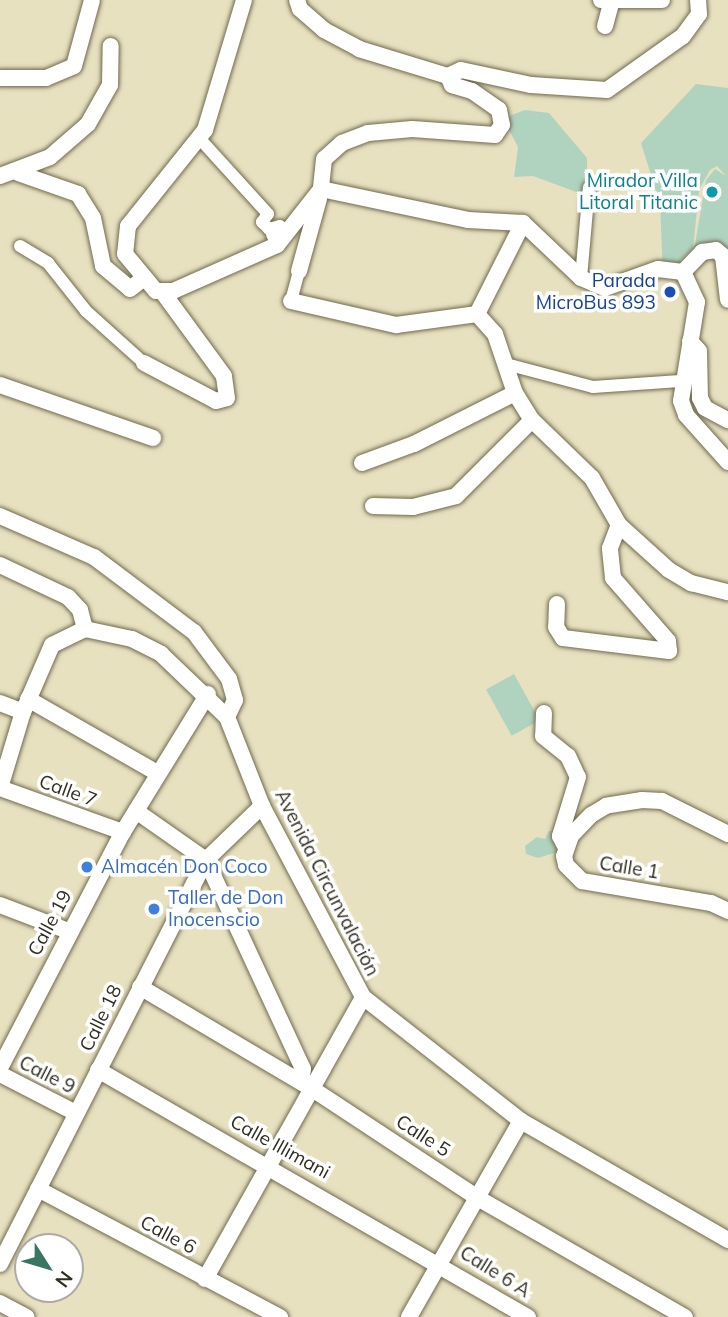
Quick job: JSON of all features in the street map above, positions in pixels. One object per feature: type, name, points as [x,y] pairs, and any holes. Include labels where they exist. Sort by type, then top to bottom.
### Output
[{"type":"street","points":[[0,78],[46,78],[74,66],[92,0]]},
{"type":"street","points":[[20,246],[48,263],[86,311],[144,363],[216,401],[227,398],[224,376],[164,293],[144,278],[125,254],[128,226],[200,139],[244,0]]},
{"type":"street","points":[[297,0],[300,9],[324,30],[359,49],[448,76],[461,70],[531,85],[607,90],[683,36],[699,14],[699,0]]},
{"type":"street","points":[[605,26],[606,2],[661,0]]},
{"type":"street","points":[[0,176],[18,173],[50,157],[88,124],[110,85],[111,46]]},
{"type":"street","points":[[448,76],[452,85],[472,91],[499,110],[502,125],[495,135],[412,129],[368,133],[342,143],[324,159],[321,189],[291,301],[396,324],[477,314]]},
{"type":"street","points":[[200,139],[268,214],[262,222],[269,229],[280,226],[272,234],[277,245]]},
{"type":"street","points":[[18,173],[78,194],[93,218],[109,274],[130,289],[144,278]]},
{"type":"street","points":[[581,278],[589,187]]},
{"type":"street","points":[[321,189],[468,220],[523,223],[581,278],[605,288],[658,269],[683,272]]},
{"type":"street","points":[[164,293],[277,245],[321,189]]},
{"type":"street","points":[[477,314],[523,223]]},
{"type":"street","points":[[683,272],[702,252],[716,250],[723,256],[728,300]]},
{"type":"street","points":[[683,272],[696,292],[690,341],[680,381],[686,415],[728,462]]},
{"type":"street","points":[[477,314],[495,334],[515,393],[532,420],[592,478],[619,525],[669,570],[691,583],[728,592]]},
{"type":"street","points":[[690,341],[699,351],[700,398],[705,408],[728,420]]},
{"type":"street","points":[[506,364],[593,387],[680,381]]},
{"type":"street","points":[[0,385],[153,438]]},
{"type":"street","points":[[362,463],[414,444],[515,393]]},
{"type":"street","points":[[373,506],[413,507],[456,496],[532,420]]},
{"type":"street","points":[[0,516],[94,557],[194,632],[229,679],[235,700],[227,717]]},
{"type":"street","points":[[557,604],[556,627],[563,638],[670,651],[668,641],[613,578],[610,548],[619,525]]},
{"type":"street","points":[[0,565],[68,597],[80,610],[85,629],[51,645],[25,705],[0,788]]},
{"type":"street","name":"Avenida Circunvalación","points":[[85,629],[132,639],[161,654],[208,694],[227,717],[262,806],[363,996],[521,1121],[728,1240]]},
{"type":"street","name":"Calle 19","points":[[0,1068],[68,931],[123,832],[208,694]]},
{"type":"street","points":[[0,703],[25,705],[157,773]]},
{"type":"street","points":[[544,713],[543,736],[568,756],[578,777],[561,836],[565,846],[606,806],[642,800],[662,801],[728,834]]},
{"type":"street","name":"Calle 7","points":[[0,788],[123,832]]},
{"type":"street","name":"Calle 18","points":[[0,1264],[206,860],[262,806]]},
{"type":"street","points":[[135,811],[206,860],[303,1069],[306,1085]]},
{"type":"street","name":"Calle 1","points":[[565,846],[566,865],[582,881],[711,903],[728,911]]},
{"type":"street","points":[[0,905],[68,931]]},
{"type":"street","name":"Calle 5","points":[[140,987],[306,1085],[476,1196],[685,1317]]},
{"type":"street","points":[[205,1279],[269,1165],[306,1085],[363,996]]},
{"type":"street","name":"Calle Illimani","points":[[98,1070],[440,1263]]},
{"type":"street","name":"Calle 9","points":[[0,1074],[76,1113]]},
{"type":"street","points":[[409,1317],[521,1121]]},
{"type":"street","name":"Calle 6","points":[[38,1189],[280,1317]]},
{"type":"street","name":"Calle 6 A","points":[[440,1263],[528,1317]]},
{"type":"street","points":[[0,1304],[26,1317]]},
{"type":"green space","points":[[696,84],[728,88],[728,250],[694,250],[706,180],[715,169],[726,176],[717,166],[710,170],[699,190],[693,249],[680,260],[680,268],[663,274],[660,204],[641,143]]},
{"type":"green space","points":[[525,110],[549,113],[587,158],[587,196],[533,176],[514,177],[518,147],[503,118]]},
{"type":"green space","points":[[514,674],[540,720],[512,736],[486,690]]},
{"type":"green space","points":[[549,831],[555,831],[557,852],[538,858],[526,854],[525,846],[537,837],[545,839]]},
{"type":"place","name":"Mirador Villa Litoral Titanic","points":[[712,192]]},
{"type":"place","name":"Parada MicroBus 893","points":[[670,292]]},
{"type":"place","name":"Almacén Don Coco","points":[[87,867]]},
{"type":"place","name":"Taller de Don Inocenscio","points":[[154,909]]}]
